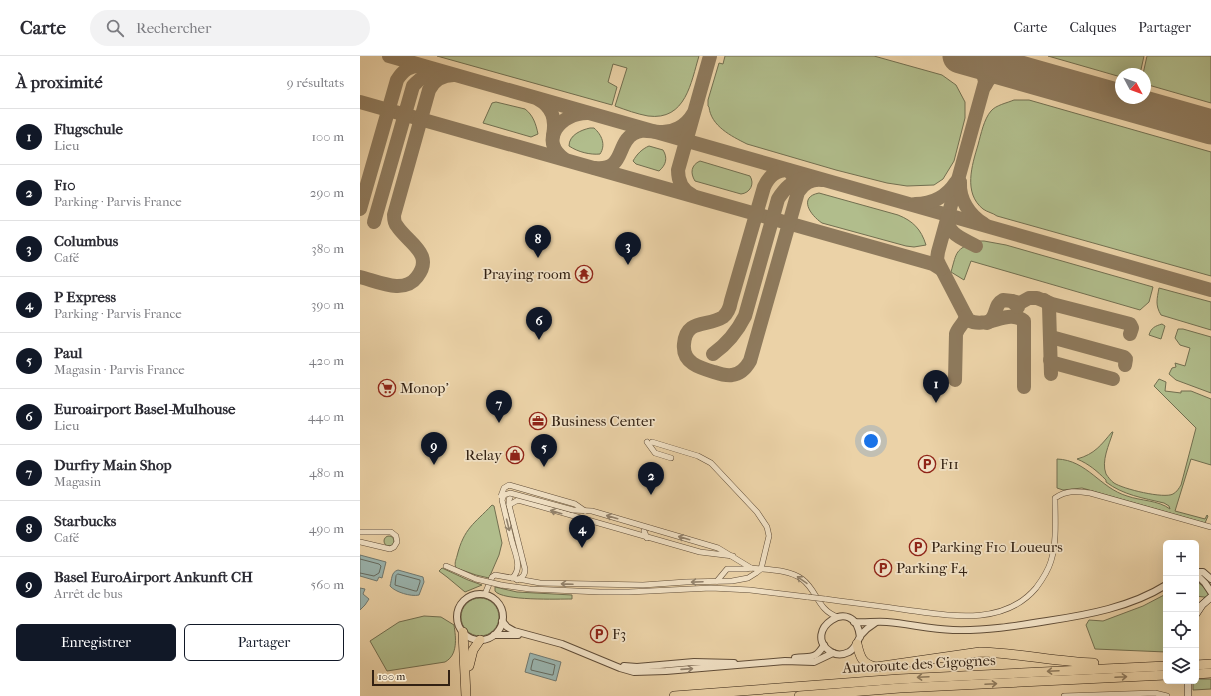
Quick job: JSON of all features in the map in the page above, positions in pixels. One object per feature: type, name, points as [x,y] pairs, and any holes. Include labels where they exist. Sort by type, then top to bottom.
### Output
[{"type":"highway","points":[[463,632],[467,692]]},
{"type":"highway","points":[[467,692],[471,655],[480,640]]},
{"type":"highway","points":[[859,641],[860,655],[863,662],[869,666],[876,667],[980,652],[1120,667]]},
{"type":"highway","points":[[1199,665],[1211,664]]},
{"type":"highway","name":"Autoroute des Cigognes","points":[[674,696],[891,679],[1163,666]]},
{"type":"highway","points":[[1199,674],[1211,673]]},
{"type":"highway","name":"Autoroute des Cigognes","points":[[799,696],[900,688],[1163,675]]},
{"type":"main road","points":[[1197,612],[1202,605],[1211,597]]},
{"type":"street","points":[[485,594],[492,577],[495,575],[540,583],[643,586],[732,581],[748,578],[761,569],[769,532],[757,512],[711,463],[698,456],[650,442],[655,453],[671,458]]},
{"type":"street","points":[[446,566],[476,579],[501,585],[530,589],[600,592],[711,588],[750,590],[808,596],[949,616],[978,615],[998,612],[1013,606],[1026,598],[1039,583],[1050,562],[1054,547],[1055,498],[1063,492],[1081,492],[1090,494],[1211,527]]},
{"type":"street","points":[[515,579],[518,568],[502,500],[504,495],[510,493],[573,510],[592,511],[718,548],[751,568]]},
{"type":"street","points":[[511,495],[509,500],[525,569],[525,574],[523,577],[515,579]]},
{"type":"street","points":[[510,505],[518,500],[700,552],[733,556]]},
{"type":"street","points":[[644,530],[647,538]]},
{"type":"street","points":[[360,532],[391,532],[396,536],[397,542],[390,550],[360,542]]},
{"type":"street","points":[[717,581],[727,569],[746,570],[751,568],[780,571],[801,578],[813,590],[820,604],[826,611],[838,617],[844,617],[854,622],[886,622],[927,628],[955,630],[1017,626],[1095,613],[1149,594],[1163,587]]},
{"type":"street","points":[[1199,573],[1203,572],[1211,579]]},
{"type":"street","points":[[1199,576],[1211,592]]},
{"type":"street","points":[[477,594],[485,594],[499,604],[502,609],[502,621],[500,627],[494,635],[488,639],[480,640],[470,638],[463,632],[460,629],[456,618],[459,606],[464,600],[477,594]]},
{"type":"street","points":[[833,653],[824,645],[822,639],[824,628],[827,623],[838,617]]},
{"type":"street","points":[[502,621],[510,629],[526,635],[562,644],[625,670],[634,672],[666,671],[785,661],[815,656],[820,652],[824,645]]},
{"type":"street","points":[[854,622],[857,626],[859,641]]},
{"type":"street","points":[[785,661],[814,662],[833,653],[844,654],[850,652],[875,623]]},
{"type":"street","points":[[494,635],[526,635]]},
{"type":"street","points":[[608,662],[637,667],[675,663],[726,662],[746,664]]},
{"type":"street","points":[[666,671],[675,663]]},
{"type":"street","points":[[1064,696],[1155,693],[1167,696]]},
{"type":"green space","points":[[437,56],[699,56],[685,98],[679,106],[671,112],[661,116],[648,116],[615,106],[627,68],[613,64],[608,82],[617,87],[612,105]]},
{"type":"green space","points":[[725,56],[874,56],[942,75],[956,85],[965,102],[965,118],[954,161],[943,179],[934,185],[907,186],[887,183],[836,170],[747,144],[723,130],[714,120],[708,106],[708,100],[719,63],[723,64]]},
{"type":"green space","points":[[1048,56],[1144,56],[1141,68],[1115,68],[1115,75]]},
{"type":"green space","points":[[1147,56],[1211,56],[1211,103],[1151,86],[1151,68],[1144,68]]},
{"type":"green space","points":[[1014,100],[1029,100],[1211,152],[1211,276],[997,216],[983,209],[973,195],[971,187],[973,161],[986,118],[993,109]]},
{"type":"green space","points":[[496,102],[525,109],[534,120],[538,134],[531,137],[483,123],[492,103]]},
{"type":"green space","points":[[590,128],[594,128],[601,137],[603,147],[600,154],[584,153],[569,146],[573,136]]},
{"type":"green space","points":[[649,146],[663,150],[665,153],[666,161],[659,171],[636,164],[633,161],[640,152]]},
{"type":"green space","points":[[700,161],[750,176],[752,182],[751,188],[747,192],[741,194],[695,181],[692,175],[692,170],[693,167]]},
{"type":"green space","points":[[819,193],[903,217],[916,226],[922,234],[926,245],[914,247],[906,246],[822,223],[814,216],[808,206],[809,198]]},
{"type":"green space","points":[[976,241],[1006,245],[1153,287],[1149,302],[1140,310],[971,261],[964,280],[951,272],[954,260],[960,249]]},
{"type":"green space","points":[[1159,288],[1211,302],[1211,330],[1161,315],[1157,305]]},
{"type":"green space","points":[[1162,324],[1165,326],[1161,339],[1149,335],[1154,328]]},
{"type":"green space","points":[[1178,329],[1211,337],[1211,393],[1176,380],[1169,374],[1172,368],[1176,367],[1175,363],[1185,366],[1190,348],[1180,345],[1175,338]]},
{"type":"green space","points":[[1159,379],[1166,382],[1165,391],[1181,393],[1181,391],[1191,391],[1211,399],[1211,465],[1191,459],[1175,511],[1205,519],[1207,515],[1208,516],[1205,523],[1082,488],[1063,490],[1057,488],[1057,459],[1077,464],[1117,492],[1132,498],[1155,502],[1170,509],[1169,506],[1164,503],[1134,496],[1119,490],[1106,482],[1106,480],[1093,468],[1077,459],[1093,452],[1113,432],[1104,464],[1106,474],[1114,483],[1144,493],[1168,495],[1176,492],[1181,485],[1196,428],[1154,386]]},
{"type":"green space","points":[[492,505],[494,506],[502,543],[499,555],[489,578],[456,568],[455,563],[466,533]]},
{"type":"green space","points":[[387,536],[391,536],[393,537],[393,545],[387,546],[384,543],[384,539]]},
{"type":"green space","points":[[442,568],[482,585],[465,592],[439,571]]},
{"type":"green space","points":[[1199,583],[1204,587],[1211,584],[1211,598],[1199,596]]},
{"type":"green space","points":[[495,587],[517,592],[572,595],[572,599],[519,598],[500,594],[495,591]]},
{"type":"green space","points":[[1163,596],[1163,652],[1095,649],[1086,625],[1089,620],[1103,621],[1143,606]]},
{"type":"green space","points":[[476,598],[484,598],[494,603],[498,610],[498,624],[494,631],[484,636],[476,636],[466,631],[464,628],[461,621],[461,613],[466,603],[469,601]]},
{"type":"green space","points":[[424,616],[441,617],[454,625],[455,646],[452,655],[445,662],[387,671],[370,641],[399,622]]},
{"type":"green space","points":[[1199,679],[1211,679],[1211,689],[1193,690],[1193,684],[1199,684]]},
{"type":"water","points":[[360,555],[386,562],[382,578],[379,577],[377,581],[360,576]]},
{"type":"water","points":[[398,570],[423,577],[424,582],[419,595],[403,594],[390,586],[394,572]]},
{"type":"water","points":[[360,588],[365,589],[363,594],[369,599],[360,610]]},
{"type":"water","points":[[530,653],[561,662],[556,681],[525,672]]},
{"type":"taxiway","points":[[389,56],[1211,290]]},
{"type":"taxiway","points":[[692,195],[681,185],[678,170],[710,56]]},
{"type":"taxiway","points":[[960,56],[980,68],[985,82],[937,259],[968,320],[983,323],[1011,317],[1024,321],[1024,387]]},
{"type":"taxiway","points":[[360,209],[397,80],[402,73],[410,67],[422,66]]},
{"type":"taxiway","points":[[374,222],[413,86],[426,76],[441,72]]},
{"type":"taxiway","points":[[985,86],[992,76],[1002,72],[1024,74]]},
{"type":"taxiway","points":[[360,277],[382,284],[398,286],[412,282],[422,269],[423,262],[418,249],[396,225],[394,215],[429,90],[433,83],[439,79],[454,75]]},
{"type":"taxiway","points":[[538,99],[547,106],[552,114],[554,119],[553,136]]},
{"type":"taxiway","points":[[360,102],[933,264],[941,269]]},
{"type":"taxiway","points":[[564,159],[556,152],[553,144],[553,136],[556,129],[561,123],[569,118],[577,114],[587,113]]},
{"type":"taxiway","points":[[595,168],[605,168],[616,161],[628,138],[636,132],[665,132],[674,130],[687,122],[693,114]]},
{"type":"taxiway","points":[[797,195],[796,181],[788,170],[776,172],[766,183],[727,312],[723,317],[717,320],[693,327],[689,330],[686,336],[684,350],[686,356],[693,364],[703,369],[728,375],[738,373],[747,366],[750,361],[798,192],[808,182],[822,180]]},
{"type":"taxiway","points":[[713,354],[731,337],[745,316],[778,199],[789,186],[796,181],[805,178]]},
{"type":"taxiway","points":[[915,204],[933,201],[944,195],[956,182]]},
{"type":"taxiway","points":[[960,182],[961,194],[966,206],[974,216],[984,224]]},
{"type":"taxiway","points":[[948,216],[949,227],[952,232],[976,246]]},
{"type":"taxiway","points":[[1012,301],[1020,303],[1029,298],[1037,298],[1052,304],[1130,324],[1132,328],[1130,334]]},
{"type":"taxiway","points":[[987,323],[993,318],[998,305],[1003,300],[1012,301],[1018,307]]},
{"type":"taxiway","points":[[1044,300],[1049,306],[1051,374]]},
{"type":"taxiway","points":[[955,380],[956,334],[966,316]]},
{"type":"taxiway","points":[[1050,335],[1051,337],[1124,357],[1126,359],[1125,365]]},
{"type":"taxiway","points":[[1050,360],[1054,363],[1113,379]]},
{"type":"runway","points":[[960,56],[1211,127]]},
{"type":"place","name":"Starbucks","points":[[538,258]]},
{"type":"place","name":"Columbus","points":[[628,265]]},
{"type":"place","name":"Praying room","points":[[584,274]]},
{"type":"place","name":"Euroairport Basel-Mulhouse","points":[[539,340]]},
{"type":"place","name":"Monop'","points":[[387,388]]},
{"type":"place","name":"Flugschule","points":[[936,403]]},
{"type":"place","name":"Business Center","points":[[538,421]]},
{"type":"place","name":"Durfry Main Shop","points":[[499,423]]},
{"type":"place","name":"Relay","points":[[515,455]]},
{"type":"place","name":"F11","points":[[927,464]]},
{"type":"place","name":"Basel EuroAirport Ankunft CH","points":[[434,465]]},
{"type":"place","name":"Paul","points":[[544,467]]},
{"type":"place","name":"F10","points":[[651,495]]},
{"type":"place","name":"Parking F10 Loueurs","points":[[918,547]]},
{"type":"place","name":"P Express","points":[[582,548]]},
{"type":"place","name":"Parking F4","points":[[883,568]]},
{"type":"place","name":"F3","points":[[599,634]]}]
